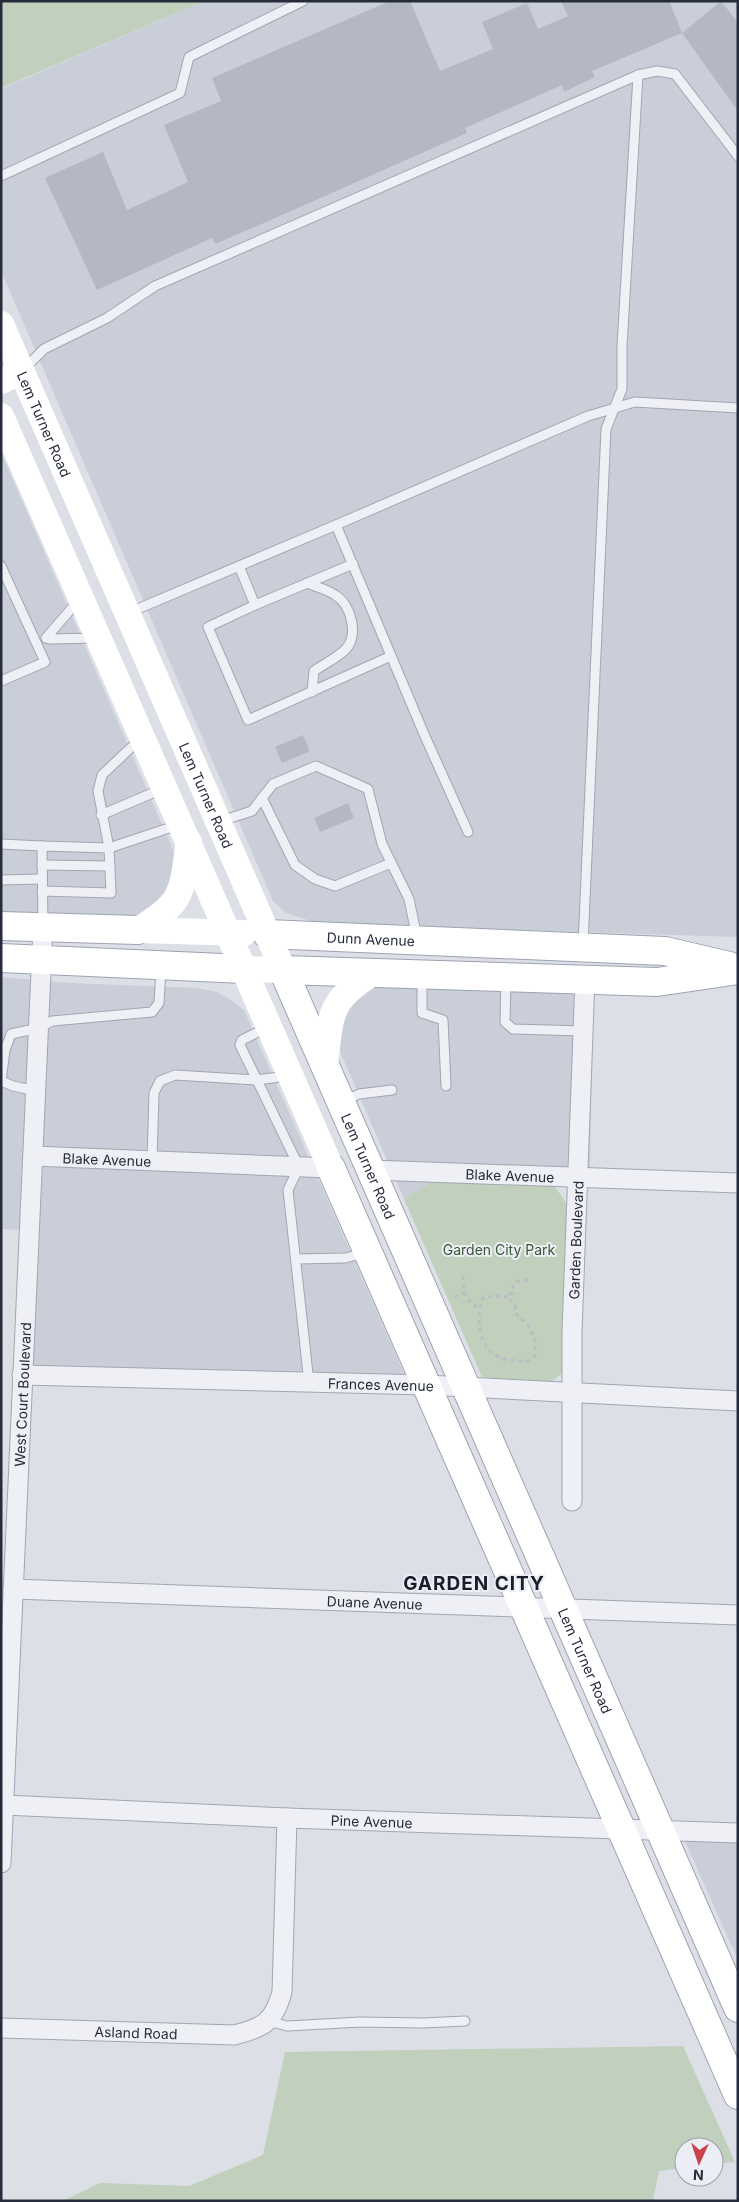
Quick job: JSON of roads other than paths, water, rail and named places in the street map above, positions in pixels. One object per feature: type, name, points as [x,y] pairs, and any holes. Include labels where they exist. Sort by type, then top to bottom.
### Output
[{"type":"main road","name":"Lem Turner Road","points":[[1,324],[12,376],[127,613],[738,2008]]},
{"type":"main road","points":[[1,416],[738,2095]]},
{"type":"main road","points":[[138,930],[162,915],[178,896],[182,885],[185,834]]},
{"type":"main road","name":"Dunn Avenue","points":[[1,926],[267,934],[665,951],[738,969]]},
{"type":"main road","name":"Dunn Avenue","points":[[1,958],[244,969],[657,982],[738,969]]},
{"type":"main road","points":[[325,1065],[330,1023],[337,1002],[355,984],[373,973]]},
{"type":"street","name":"West Court Boulevard","points":[[1,1863],[43,927]]},
{"type":"street","name":"Garden Boulevard","points":[[572,1500],[572,1332],[585,980]]},
{"type":"street","name":"Blake Avenue","points":[[33,1156],[331,1168]]},
{"type":"street","name":"Blake Avenue","points":[[371,1170],[738,1183]]},
{"type":"street","name":"Frances Avenue","points":[[22,1375],[426,1385],[738,1401]]},
{"type":"street","name":"Duane Avenue","points":[[13,1589],[738,1615]]},
{"type":"street","name":"Pine Avenue","points":[[4,1805],[287,1818],[738,1833]]},
{"type":"street","points":[[268,2021],[278,2009],[282,1992],[287,1818]]},
{"type":"street","name":"Asland Road","points":[[1,2028],[234,2035],[256,2030],[268,2021]]},
{"type":"lane","points":[[1,176],[180,93],[189,57],[303,1]]},
{"type":"lane","points":[[12,376],[44,349],[107,318],[156,286],[638,75],[657,70],[675,74],[738,156]]},
{"type":"lane","points":[[583,948],[606,429],[622,389],[622,346],[638,75]]},
{"type":"lane","points":[[127,613],[588,416],[635,402],[738,408]]},
{"type":"lane","points":[[336,525],[468,832]]},
{"type":"lane","points":[[353,564],[255,605],[208,628],[248,720],[391,656]]},
{"type":"lane","points":[[1,566],[45,662],[1,681]]},
{"type":"lane","points":[[239,566],[255,605]]},
{"type":"lane","points":[[307,583],[340,598],[352,620],[354,632],[351,642],[345,650],[314,671],[312,692]]},
{"type":"lane","points":[[46,638],[81,596]]},
{"type":"lane","points":[[36,641],[46,638],[100,638]]},
{"type":"lane","points":[[42,891],[111,893],[109,848],[101,815],[98,791],[102,775],[142,737]]},
{"type":"lane","points":[[218,822],[252,811],[273,784],[316,766],[368,789],[382,844],[409,899],[418,940]]},
{"type":"lane","points":[[101,815],[164,788]]},
{"type":"lane","points":[[262,798],[295,865],[315,879],[335,886],[391,863]]},
{"type":"lane","points":[[1,844],[109,848],[185,834]]},
{"type":"lane","points":[[42,846],[43,927]]},
{"type":"lane","points":[[42,865],[110,866]]},
{"type":"lane","points":[[1,880],[42,880]]},
{"type":"lane","points":[[36,1091],[13,1086],[1,1081],[5,1050],[11,1034],[39,1028],[52,1021],[152,1012],[159,1003],[162,966]]},
{"type":"lane","points":[[422,974],[422,1013],[443,1020],[446,1086]]},
{"type":"lane","points":[[506,977],[506,1022],[513,1029],[583,1031]]},
{"type":"lane","points":[[270,1026],[242,1040],[240,1046],[298,1167],[288,1190],[309,1383]]},
{"type":"lane","points":[[152,1161],[154,1093],[160,1081],[175,1075],[256,1080],[291,1076]]},
{"type":"lane","points":[[341,1102],[359,1094],[392,1090]]},
{"type":"lane","points":[[296,1259],[345,1258],[368,1253]]},
{"type":"lane","points":[[268,2021],[287,2026],[361,2022],[423,2024],[465,2021]]},
{"type":"district","name":"GARDEN CITY","points":[[474,1583]]},
{"type":"park label","name":"Garden City Park","points":[[499,1249]]}]
